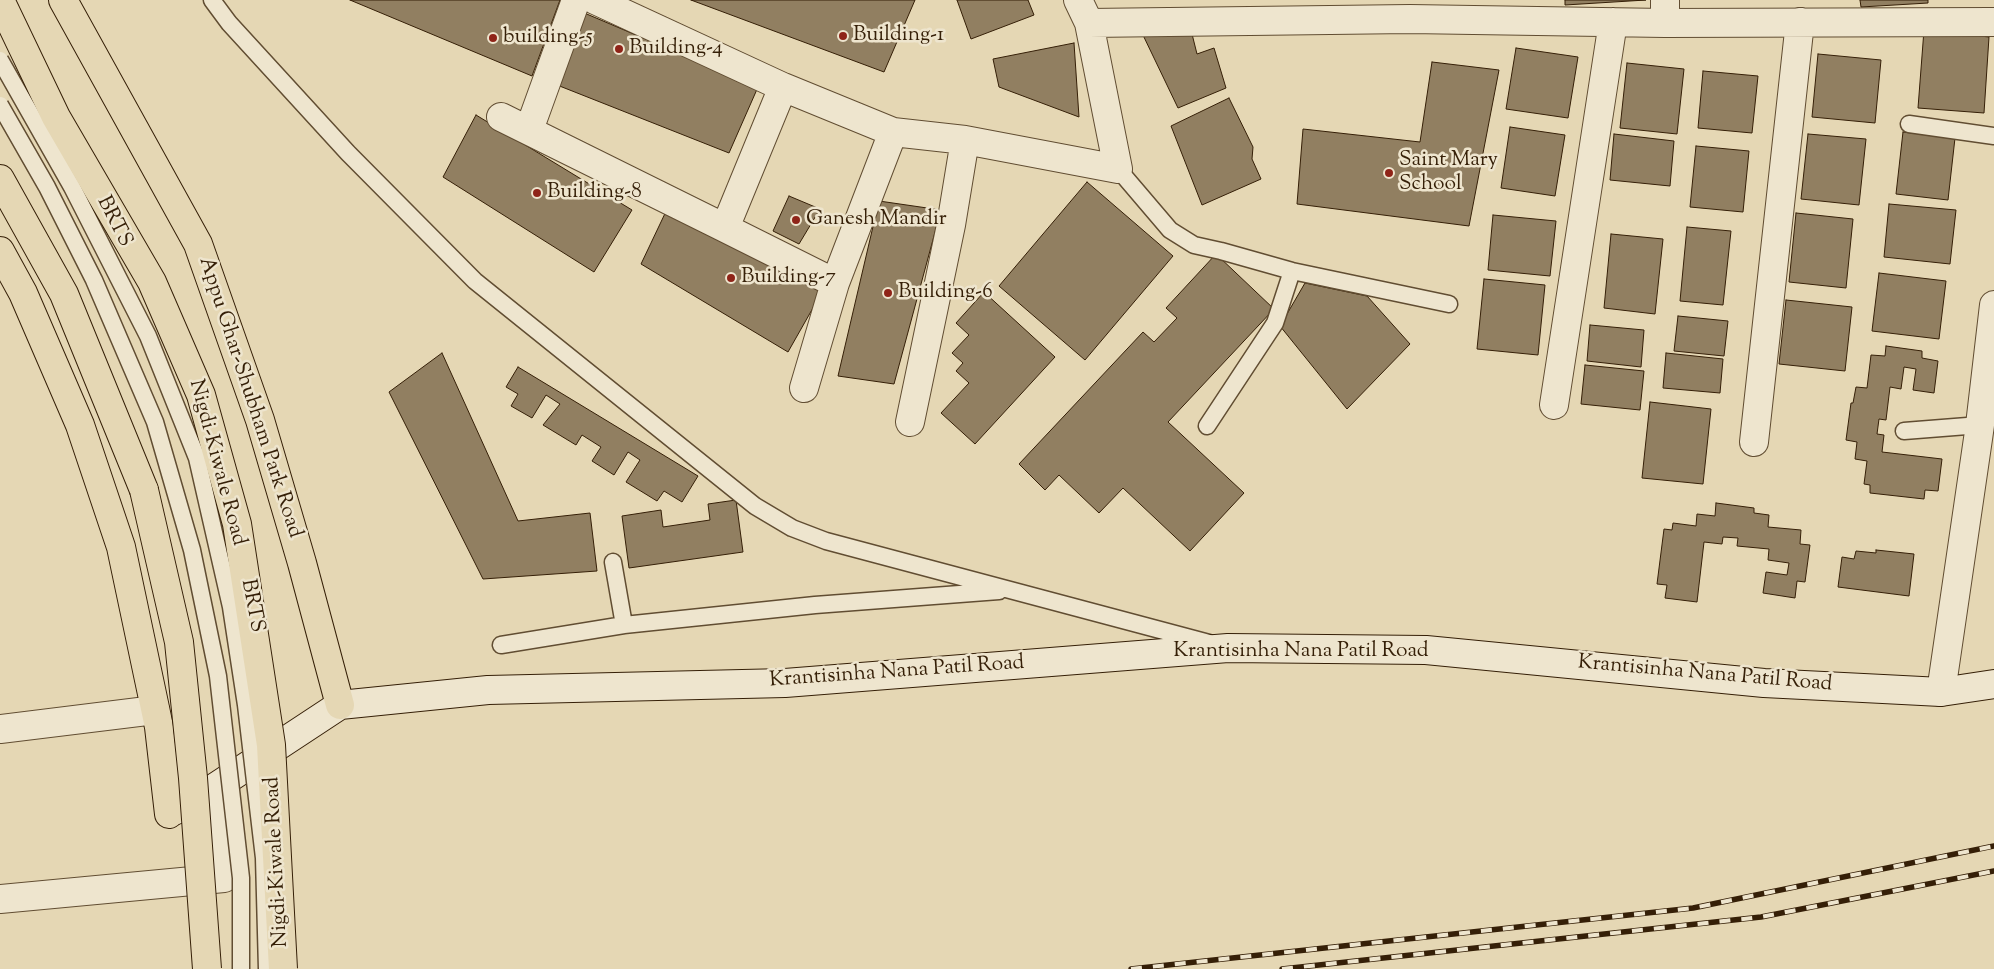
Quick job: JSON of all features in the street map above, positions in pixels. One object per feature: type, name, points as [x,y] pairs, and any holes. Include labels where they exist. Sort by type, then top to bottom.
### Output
[{"type":"main road","name":"Nigdi-Kiwale Road","points":[[0,0],[56,117],[152,282],[201,395],[236,524],[271,745],[284,969]]},
{"type":"main road","name":"Appu Ghar-Shubham Park Road","points":[[63,0],[198,244],[260,420],[302,563],[340,705]]},
{"type":"main road","points":[[0,179],[64,294],[144,490],[179,642],[193,778],[207,969]]},
{"type":"main road","points":[[0,251],[23,293],[80,425],[121,547],[155,710],[169,814]]},
{"type":"street","points":[[529,130],[576,0]]},
{"type":"street","points":[[595,0],[783,87],[893,132],[965,140],[1118,169],[1083,12],[1410,9],[1613,22],[1665,11],[1800,22],[1845,11],[1994,22]]},
{"type":"street","points":[[1554,405],[1613,22]]},
{"type":"street","points":[[1754,442],[1800,22]]},
{"type":"street","points":[[725,228],[783,87]]},
{"type":"street","points":[[501,117],[835,283]]},
{"type":"street","points":[[804,388],[835,283],[893,132]]},
{"type":"street","points":[[910,422],[952,225],[965,140]]},
{"type":"street","points":[[1941,692],[1980,425],[1994,305]]},
{"type":"street","name":"Krantisinha Nana Patil Road","points":[[340,705],[488,690],[785,683],[1228,648],[1426,650],[1764,683],[1941,692],[1994,684]]},
{"type":"street","points":[[169,814],[211,790],[340,705]]},
{"type":"street","points":[[0,729],[155,710]]},
{"type":"street","points":[[0,899],[224,878],[211,790]]},
{"type":"lane","points":[[212,0],[229,23],[348,153],[475,281],[755,506],[792,528],[826,541],[1228,648]]},
{"type":"lane","name":"BRTS","points":[[0,60],[72,187],[148,336],[197,458],[230,607],[246,705],[264,858],[267,969]]},
{"type":"lane","name":"BRTS","points":[[0,105],[47,187],[94,280],[154,422],[192,550],[218,676],[241,878],[241,969]]},
{"type":"lane","points":[[1909,124],[1994,136]]},
{"type":"lane","points":[[1118,169],[1170,230],[1194,245],[1292,272],[1449,304]]},
{"type":"lane","points":[[1206,426],[1275,323],[1292,272]]},
{"type":"lane","points":[[1904,431],[1980,425]]},
{"type":"lane","points":[[613,562],[624,625]]},
{"type":"lane","points":[[502,645],[624,625],[815,605],[1011,590]]},
{"type":"building","name":"building-5","points":[[350,0],[560,0],[532,76]]},
{"type":"building","name":"Building-1","points":[[691,0],[915,0],[884,72]]},
{"type":"building","points":[[957,0],[1028,0],[1034,15],[971,39]]},
{"type":"building","points":[[1565,0],[1646,0],[1565,5]]},
{"type":"building","points":[[1860,0],[1928,0],[1928,3],[1861,7]]},
{"type":"building","name":"Building-4","points":[[582,12],[758,87],[729,153],[557,85]]},
{"type":"building","points":[[1924,30],[1989,37],[1984,113],[1918,108]]},
{"type":"building","points":[[1142,33],[1192,34],[1197,54],[1214,48],[1226,88],[1178,108]]},
{"type":"building","points":[[1074,43],[1079,117],[999,87],[993,59]]},
{"type":"building","points":[[1516,48],[1578,57],[1568,118],[1506,109]]},
{"type":"building","points":[[1818,54],[1881,60],[1875,123],[1812,117]]},
{"type":"building","name":"Saint Mary School","points":[[1432,62],[1499,70],[1469,226],[1297,204],[1303,129],[1420,142]]},
{"type":"building","points":[[1627,63],[1684,69],[1677,134],[1620,128]]},
{"type":"building","points":[[1703,71],[1758,76],[1752,133],[1698,128]]},
{"type":"building","points":[[1229,98],[1253,147],[1252,159],[1261,179],[1202,205],[1171,126]]},
{"type":"building","name":"Building-8","points":[[476,115],[632,210],[594,272],[443,177]]},
{"type":"building","points":[[1510,127],[1565,135],[1555,196],[1501,188]]},
{"type":"building","points":[[1903,132],[1955,138],[1948,200],[1896,194]]},
{"type":"building","points":[[1614,134],[1674,141],[1670,186],[1610,180]]},
{"type":"building","points":[[1808,134],[1866,139],[1859,205],[1801,199]]},
{"type":"building","points":[[1696,146],[1749,151],[1743,212],[1690,207]]},
{"type":"building","points":[[1087,182],[1173,256],[1085,360],[999,286]]},
{"type":"building","name":"Ganesh Mandir","points":[[789,196],[820,209],[799,244],[773,231]]},
{"type":"building","name":"Building-6","points":[[879,201],[941,210],[894,384],[838,376]]},
{"type":"building","name":"Building-7","points":[[670,203],[822,292],[788,352],[641,264]]},
{"type":"building","points":[[1889,204],[1956,210],[1950,264],[1884,257]]},
{"type":"building","points":[[1796,213],[1853,219],[1846,288],[1789,282]]},
{"type":"building","points":[[1493,215],[1556,221],[1550,276],[1488,270]]},
{"type":"building","points":[[1687,227],[1731,231],[1723,305],[1680,301]]},
{"type":"building","points":[[1611,234],[1663,239],[1655,314],[1604,308]]},
{"type":"building","points":[[1216,254],[1274,309],[1168,422],[1244,493],[1190,551],[1123,488],[1099,513],[1059,475],[1045,490],[1019,464],[1143,332],[1154,342],[1177,318],[1166,308]]},
{"type":"building","points":[[1879,273],[1946,281],[1939,339],[1872,331]]},
{"type":"building","points":[[1484,279],[1545,285],[1538,355],[1477,349]]},
{"type":"building","points":[[1305,283],[1367,296],[1410,344],[1347,409],[1280,326]]},
{"type":"building","points":[[984,292],[1055,357],[975,444],[941,413],[969,383],[956,371],[963,363],[952,353],[969,335],[956,323]]},
{"type":"building","points":[[1786,300],[1852,307],[1845,371],[1779,364]]},
{"type":"building","points":[[1678,316],[1728,321],[1724,356],[1674,351]]},
{"type":"building","points":[[1590,325],[1644,330],[1641,367],[1587,361]]},
{"type":"building","points":[[1886,346],[1922,351],[1922,358],[1938,361],[1934,393],[1913,390],[1916,369],[1904,367],[1901,389],[1890,387],[1886,420],[1879,419],[1877,434],[1884,435],[1882,452],[1942,459],[1938,491],[1925,490],[1924,499],[1870,493],[1870,485],[1864,484],[1867,461],[1855,459],[1857,442],[1846,440],[1851,403],[1853,403],[1856,387],[1867,388],[1871,355],[1885,356]]},
{"type":"building","points":[[442,353],[518,521],[590,513],[597,571],[483,579],[389,392]]},
{"type":"building","points":[[1666,353],[1723,359],[1720,393],[1663,388]]},
{"type":"building","points":[[1585,365],[1644,371],[1640,410],[1581,404]]},
{"type":"building","points":[[518,367],[698,476],[682,502],[664,491],[657,501],[626,482],[640,460],[628,452],[614,475],[592,461],[601,447],[582,435],[576,445],[543,425],[560,404],[546,395],[532,418],[511,406],[518,394],[506,387]]},
{"type":"building","points":[[1650,402],[1711,409],[1703,484],[1642,478]]},
{"type":"building","points":[[736,500],[743,552],[629,568],[622,516],[661,510],[663,527],[710,520],[708,504]]},
{"type":"building","points":[[1716,503],[1754,508],[1754,513],[1769,515],[1768,527],[1801,530],[1800,544],[1810,545],[1805,582],[1797,581],[1795,598],[1763,593],[1766,572],[1787,575],[1789,563],[1768,560],[1769,549],[1737,546],[1738,538],[1723,537],[1722,544],[1704,542],[1697,602],[1665,598],[1667,585],[1657,584],[1664,529],[1672,530],[1673,523],[1696,526],[1697,514],[1715,516]]},
{"type":"building","points":[[1876,550],[1914,554],[1909,596],[1838,587],[1842,557],[1854,559],[1856,551],[1876,553]]},
{"type":"railway","points":[[1131,969],[1693,908],[1994,846]]},
{"type":"railway","points":[[1282,969],[1761,917],[1994,871]]},
{"type":"place","name":"Building-1","points":[[843,36]]},
{"type":"place","name":"building-5","points":[[493,38]]},
{"type":"place","name":"Building-4","points":[[619,49]]},
{"type":"place","name":"Saint Mary School","points":[[1389,173]]},
{"type":"place","name":"Building-8","points":[[537,193]]},
{"type":"place","name":"Ganesh Mandir","points":[[796,220]]},
{"type":"place","name":"Building-7","points":[[731,278]]},
{"type":"place","name":"Building-6","points":[[888,293]]}]
